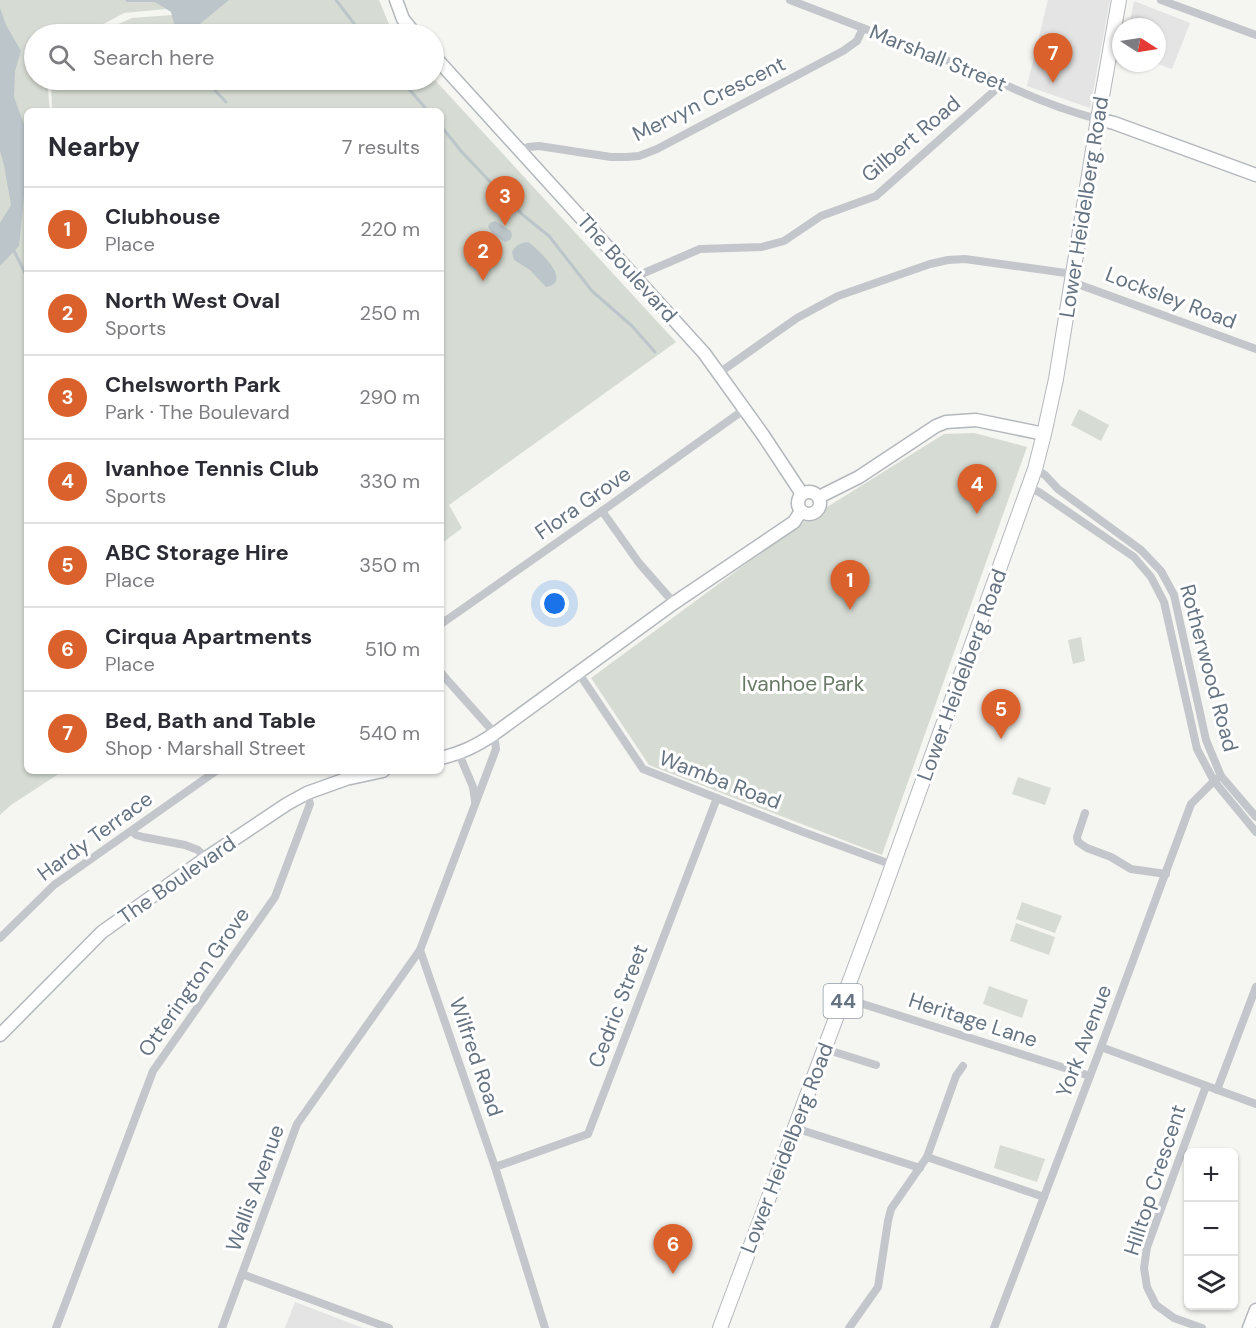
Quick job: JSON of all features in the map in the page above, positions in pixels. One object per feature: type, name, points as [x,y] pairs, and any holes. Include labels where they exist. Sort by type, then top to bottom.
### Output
[{"type":"main road","name":"Lower Heidelberg Road","points":[[720,1328],[893,865],[1035,469],[1054,393],[1119,0]]},
{"type":"street","points":[[396,0],[408,24]]},
{"type":"street","name":"Marshall Street","points":[[790,0],[1075,112],[1114,123],[1256,175]]},
{"type":"street","points":[[1165,1],[1256,35]]},
{"type":"street","name":"Mervyn Crescent","points":[[521,152],[528,147],[539,146],[626,158],[657,149],[843,51],[857,41],[863,28]]},
{"type":"street","name":"The Boulevard","points":[[444,67],[687,333],[745,409],[802,494]]},
{"type":"street","name":"Gilbert Road","points":[[636,278],[700,249],[762,247],[784,241],[821,216],[876,196],[1002,84]]},
{"type":"street","name":"Locksley Road","points":[[719,373],[797,318],[838,296],[930,264],[965,259],[1072,278],[1256,349]]},
{"type":"street","name":"Flora Grove","points":[[444,622],[745,409]]},
{"type":"street","points":[[819,497],[859,477],[936,426],[946,422],[976,420],[1044,434]]},
{"type":"street","name":"Rotherwood Road","points":[[1035,469],[1045,474],[1058,489],[1141,550],[1161,571],[1174,595],[1206,740],[1217,778],[1256,818]]},
{"type":"street","name":"Rotherwood Road","points":[[1029,488],[1039,492],[1134,556],[1151,577],[1164,602],[1197,749],[1256,832]]},
{"type":"street","points":[[809,492],[819,497],[820,505],[814,513],[807,514],[798,508],[798,500],[802,494],[809,492]]},
{"type":"street","points":[[444,757],[459,754],[494,734],[674,603],[794,522],[801,511]]},
{"type":"street","points":[[602,512],[639,563],[674,603]]},
{"type":"street","name":"Wamba Road","points":[[578,672],[643,769],[893,865]]},
{"type":"street","points":[[420,950],[496,749],[494,734],[444,676]]},
{"type":"street","points":[[459,754],[473,787],[475,801]]},
{"type":"street","name":"Hardy Terrace","points":[[0,938],[54,885],[212,774]]},
{"type":"street","name":"The Boulevard","points":[[0,1035],[102,932],[206,858],[307,793],[346,779],[369,774]]},
{"type":"street","name":"York Avenue","points":[[994,1328],[1191,804],[1217,778]]},
{"type":"street","name":"Otterington Grove","points":[[56,1328],[153,1071],[275,897],[310,804],[307,793]]},
{"type":"street","name":"Cedric Street","points":[[495,1167],[588,1134],[717,798]]},
{"type":"street","points":[[1085,813],[1077,837],[1078,842],[1087,848],[1111,856],[1131,869],[1166,873]]},
{"type":"street","points":[[132,831],[143,837],[185,845],[198,850],[206,858]]},
{"type":"street","name":"Wilfred Road","points":[[420,950],[495,1167],[545,1328]]},
{"type":"street","name":"Wallis Avenue","points":[[222,1328],[297,1124],[420,950]]},
{"type":"street","points":[[1217,1090],[1256,987]]},
{"type":"street","name":"Heritage Lane","points":[[844,998],[1090,1076]]},
{"type":"street","points":[[1101,1047],[1256,1104]]},
{"type":"street","points":[[825,1049],[876,1065]]},
{"type":"street","points":[[849,1328],[878,1287],[891,1209],[927,1157],[956,1076],[963,1066]]},
{"type":"street","name":"Hilltop Crescent","points":[[1202,1328],[1174,1318],[1156,1305],[1147,1287],[1144,1268],[1147,1247],[1206,1086]]},
{"type":"street","points":[[795,1128],[920,1168]]},
{"type":"street","points":[[927,1157],[1044,1197]]},
{"type":"street","points":[[242,1274],[389,1328]]},
{"type":"street","points":[[1249,1328],[1256,1310]]},
{"type":"shaded area","points":[[125,0],[229,0],[200,24],[174,24],[171,12],[155,2],[127,2]]},
{"type":"shaded area","points":[[1048,0],[1110,0],[1090,108],[1027,86]]},
{"type":"shaded area","points":[[1134,1],[1190,23],[1172,69],[1166,67],[1166,18],[1131,18]]},
{"type":"shaded area","points":[[0,8],[6,25],[21,51],[15,71],[14,97],[24,124],[24,196],[19,246],[0,266],[0,223],[11,205],[0,151]]},
{"type":"shaded area","points":[[495,221],[511,231],[510,240],[505,242],[492,233],[488,227]]},
{"type":"shaded area","points":[[528,242],[551,265],[555,272],[554,284],[546,287],[530,270],[514,260],[512,252],[518,245]]},
{"type":"shaded area","points":[[295,1302],[363,1328],[285,1328]]},
{"type":"green space","points":[[0,0],[209,0],[198,6],[124,13],[104,24],[24,24],[24,90],[48,90],[50,108],[24,108],[24,774],[58,774],[11,805],[0,815]]},
{"type":"green space","points":[[219,0],[379,0],[389,24],[118,24],[132,18],[199,13]]},
{"type":"green space","points":[[51,90],[444,90],[676,342],[449,505],[462,528],[444,542],[444,108],[52,108]]},
{"type":"green space","points":[[1079,409],[1109,425],[1101,441],[1071,425]]},
{"type":"green space","name":"Ivanhoe Park","points":[[974,433],[1027,447],[882,855],[649,765],[591,678],[800,524],[944,434]]},
{"type":"green space","points":[[1081,637],[1085,661],[1073,664],[1068,640]]},
{"type":"green space","points":[[1018,777],[1051,788],[1045,805],[1012,794]]},
{"type":"green space","points":[[1022,902],[1062,916],[1055,933],[1016,919]]},
{"type":"green space","points":[[1016,923],[1055,937],[1049,955],[1010,941]]},
{"type":"green space","points":[[989,986],[1028,1000],[1022,1018],[983,1004]]},
{"type":"green space","points":[[1000,1145],[1045,1159],[1037,1182],[994,1168]]},
{"type":"waterway","points":[[336,0],[354,24]]},
{"type":"waterway","points":[[215,90],[226,102]]},
{"type":"waterway","points":[[410,90],[425,108]]},
{"type":"waterway","points":[[444,130],[497,189],[523,215],[549,236],[592,291],[632,326],[655,352]]},
{"type":"waterway","points":[[14,251],[24,271]]},
{"type":"place","name":"Bed, Bath and Table","points":[[1053,83]]},
{"type":"place","name":"Chelsworth Park","points":[[505,226]]},
{"type":"place","name":"North West Oval","points":[[483,281]]},
{"type":"place","name":"Ivanhoe Tennis Club","points":[[977,514]]},
{"type":"place","name":"Clubhouse","points":[[850,610]]},
{"type":"place","name":"ABC Storage Hire","points":[[1001,739]]},
{"type":"place","name":"Cirqua Apartments","points":[[673,1274]]}]
